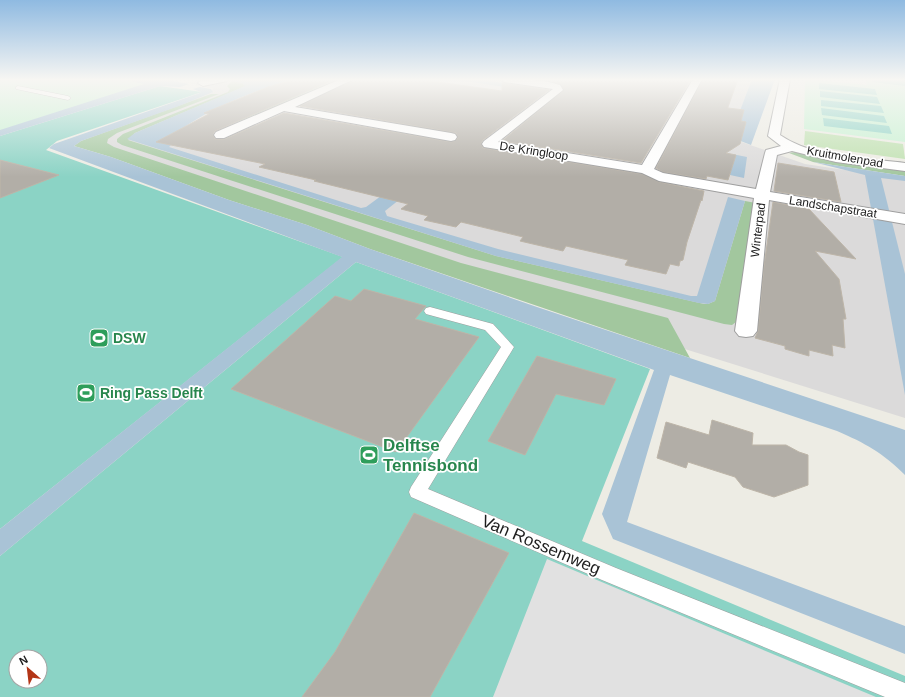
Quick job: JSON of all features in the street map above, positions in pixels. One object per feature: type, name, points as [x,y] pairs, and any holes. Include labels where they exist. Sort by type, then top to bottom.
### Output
[{"type":"street","points":[[234,117],[224,124],[220,135],[275,112]]},
{"type":"street","points":[[303,112],[451,137]]},
{"type":"street","name":"De Kringloop","points":[[530,112],[488,144],[646,170],[659,177],[762,195]]},
{"type":"street","points":[[646,170],[680,112]]},
{"type":"street","name":"Kruitmolenpad","points":[[779,112],[774,136],[793,147],[822,155],[905,167]]},
{"type":"street","name":"Winterpad","points":[[746,331],[762,195],[771,153],[793,147]]},
{"type":"street","name":"Landschapstraat","points":[[762,195],[900,218]]},
{"type":"lane","name":"Van Rossemweg","points":[[430,311],[489,327],[508,347],[417,492],[609,574],[905,694]]},
{"type":"shaded area","points":[[58,112],[78,112],[0,136],[0,130]]},
{"type":"shaded area","name":"Ring Pass Delft","points":[[78,112],[144,112],[57,141],[46,150],[343,257],[0,529],[0,136]]},
{"type":"shaded area","points":[[147,112],[164,112],[81,141],[74,146],[111,157],[229,200],[307,225],[370,249],[537,307],[905,430],[905,475],[873,449],[837,431],[670,375],[627,522],[905,626],[905,654],[613,539],[602,514],[654,370],[356,262],[0,556],[0,529],[342,257],[49,148],[54,144]]},
{"type":"shaded area","points":[[156,112],[740,112],[730,138],[805,164],[905,179],[905,418],[640,335],[73,144]]},
{"type":"shaded area","points":[[185,112],[209,112],[182,128],[168,139],[176,140],[169,147],[361,208],[366,207],[496,112],[503,112],[476,139],[385,211],[387,216],[498,249],[691,296],[697,296],[728,197],[745,201],[715,301],[708,304],[699,303],[496,256],[127,139],[135,133]]},
{"type":"shaded area","points":[[740,112],[763,112],[751,145],[730,137]]},
{"type":"shaded area","points":[[822,112],[849,112],[884,116],[887,123],[822,115]]},
{"type":"shaded area","points":[[823,118],[889,126],[892,134],[824,126]]},
{"type":"shaded area","points":[[732,154],[747,157],[744,178],[730,175]]},
{"type":"shaded area","points":[[813,162],[905,176],[905,181],[881,178],[905,274],[905,395],[865,175]]},
{"type":"shaded area","name":"Delftse Tennisbond","points":[[356,262],[650,369],[582,541],[905,676],[905,697],[0,697],[0,556]]},
{"type":"shaded area","points":[[547,559],[718,631],[876,697],[493,697]]},
{"type":"green space","points":[[0,112],[66,112],[0,132]]},
{"type":"green space","points":[[163,112],[173,112],[117,133],[108,139],[107,143],[114,147],[461,263],[668,318],[690,358],[370,249],[307,225],[229,200],[111,157],[74,146],[81,141]]},
{"type":"green space","points":[[179,112],[186,112],[135,133],[128,140],[496,256],[704,304],[715,301],[745,201],[756,203],[736,322],[732,325],[724,324],[468,257],[122,145],[117,142],[117,139],[123,134]]},
{"type":"green space","points":[[267,112],[235,125],[241,120],[252,113]]},
{"type":"green space","points":[[804,112],[905,112],[905,142],[804,129]]},
{"type":"green space","points":[[805,131],[903,144],[905,159],[804,145]]},
{"type":"green space","points":[[795,152],[905,169],[905,176],[813,162],[789,153]]},
{"type":"building","points":[[208,112],[260,112],[215,131],[213,134],[215,139],[225,139],[284,113],[451,142],[458,138],[456,133],[332,112],[521,112],[483,140],[481,143],[483,148],[642,174],[659,182],[704,191],[702,201],[701,200],[687,242],[683,260],[680,261],[679,266],[670,264],[666,274],[625,265],[628,260],[566,246],[563,251],[520,241],[523,237],[461,222],[456,227],[424,220],[428,216],[401,209],[408,204],[259,167],[265,164],[156,142],[209,114],[204,113]]},
{"type":"building","points":[[538,112],[672,112],[641,163],[502,141]]},
{"type":"building","points":[[686,112],[744,112],[741,121],[746,122],[740,144],[726,153],[736,155],[728,180],[707,176],[706,179],[663,172],[656,168]]},
{"type":"building","points":[[0,160],[59,175],[0,198]]},
{"type":"building","points":[[778,163],[834,172],[841,202],[774,191]]},
{"type":"building","points":[[773,202],[809,209],[856,259],[815,251],[839,279],[846,319],[843,319],[845,348],[832,345],[833,356],[809,350],[809,356],[785,349],[785,346],[755,338],[758,331],[764,266]]},
{"type":"building","points":[[364,289],[426,306],[415,319],[479,337],[396,452],[231,389],[335,296],[351,301]]},
{"type":"building","points":[[537,356],[616,379],[604,405],[556,394],[525,455],[488,441]]},
{"type":"building","points":[[712,420],[753,433],[752,445],[786,445],[808,455],[808,485],[774,497],[743,487],[735,477],[688,462],[686,468],[657,458],[666,422],[709,435]]},
{"type":"building","points":[[414,513],[509,553],[430,697],[302,697],[335,652]]},
{"type":"place","name":"DSW","points":[[99,338]]},
{"type":"place","name":"Ring Pass Delft","points":[[86,393]]},
{"type":"place","name":"Delftse Tennisbond","points":[[369,455]]}]
